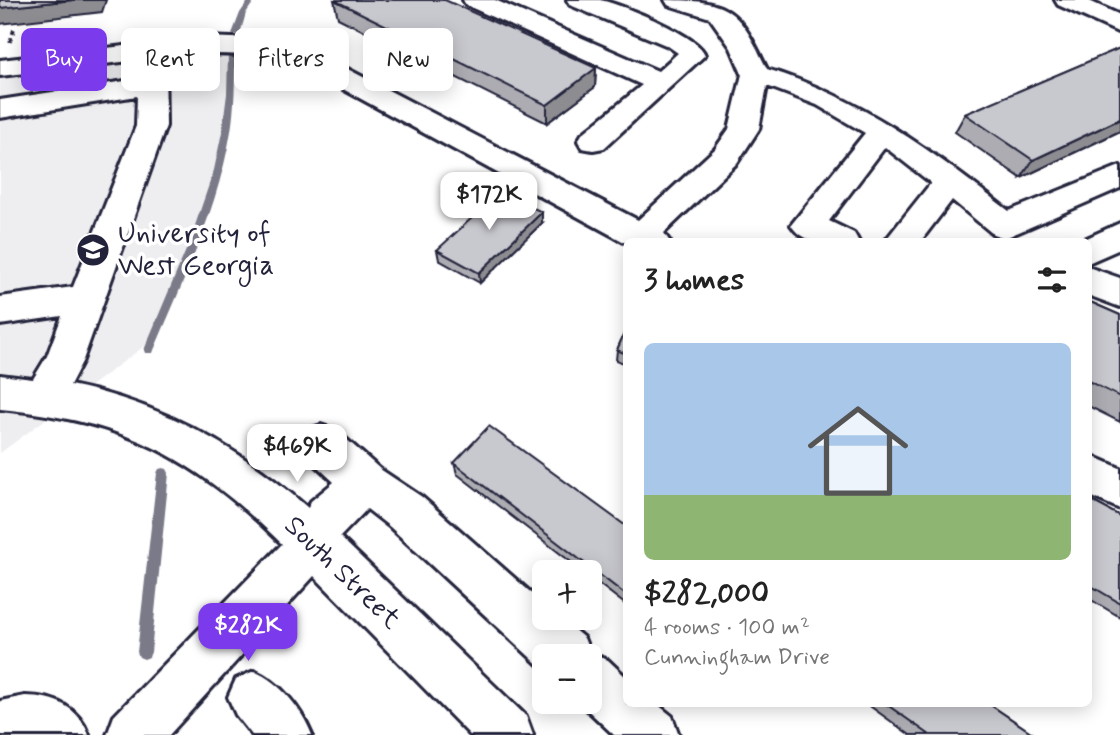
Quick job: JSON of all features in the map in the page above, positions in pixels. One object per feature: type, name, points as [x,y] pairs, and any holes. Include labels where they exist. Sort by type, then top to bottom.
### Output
[{"type":"street","points":[[475,0],[661,83]]},
{"type":"street","points":[[579,0],[677,40],[691,50],[692,55],[593,141]]},
{"type":"street","points":[[649,238],[726,156],[744,129],[756,74],[744,48],[709,7],[677,0]]},
{"type":"street","points":[[1068,0],[1120,25]]},
{"type":"street","points":[[220,46],[261,47],[304,57],[646,238]]},
{"type":"street","points":[[12,50],[121,51]]},
{"type":"street","points":[[756,74],[823,95],[882,131],[1015,234],[1120,176]]},
{"type":"street","points":[[0,110],[121,90]]},
{"type":"street","points":[[44,396],[64,360],[151,126],[152,91]]},
{"type":"street","points":[[834,238],[808,225],[882,131]]},
{"type":"street","points":[[904,238],[949,182]]},
{"type":"street","points":[[1092,249],[1120,235]]},
{"type":"street","points":[[1092,282],[1120,293]]},
{"type":"street","points":[[0,311],[87,299]]},
{"type":"street","name":"South Street","points":[[0,393],[44,396],[136,420],[178,439],[259,495],[314,543],[507,735]]},
{"type":"street","points":[[321,443],[365,483],[406,512],[553,644]]},
{"type":"street","points":[[1092,474],[1120,489]]},
{"type":"street","points":[[132,735],[314,543],[327,516],[365,483]]},
{"type":"street","points":[[602,689],[653,735]]},
{"type":"street","points":[[254,697],[286,735]]},
{"type":"street","points":[[0,727],[20,721],[54,726],[62,735]]},
{"type":"shaded area","name":"University of West Georgia","points":[[234,46],[234,65],[233,84],[218,162],[154,339],[0,453],[0,62],[21,61],[21,91],[107,91],[107,55],[121,54],[121,91],[220,91],[220,47]]},
{"type":"building","points":[[0,0],[73,0],[0,8]]},
{"type":"building","points":[[334,0],[445,0],[596,68],[547,105],[453,59],[453,28],[391,28]]},
{"type":"building","points":[[1120,48],[1120,119],[1033,160],[965,114]]},
{"type":"building","points":[[500,192],[542,212],[479,273],[437,250]]},
{"type":"building","points":[[1092,303],[1120,315],[1120,397],[1092,383]]},
{"type":"building","points":[[623,336],[623,353],[617,350]]},
{"type":"building","points":[[489,426],[623,524],[623,593],[602,577],[602,560],[580,560],[454,463]]},
{"type":"building","points":[[1092,501],[1120,516],[1120,603],[1092,586]]},
{"type":"building","points":[[890,707],[993,707],[1035,735],[930,735]]},
{"type":"waterway","points":[[238,28],[243,13],[252,0]]},
{"type":"waterway","points":[[149,350],[207,207],[218,170],[231,94],[231,56]]},
{"type":"waterway","points":[[144,652],[163,473]]},
{"type":"place","name":"University of West Georgia","points":[[93,250]]}]
